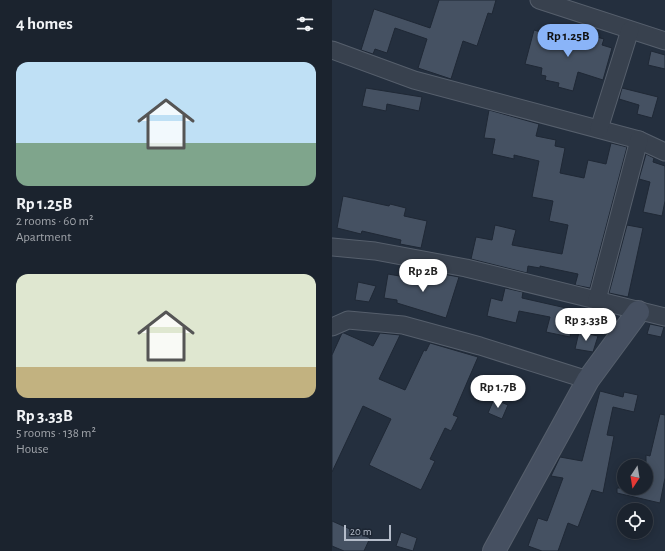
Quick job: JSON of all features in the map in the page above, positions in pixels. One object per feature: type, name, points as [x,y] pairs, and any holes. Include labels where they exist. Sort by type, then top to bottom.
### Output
[{"type":"street","points":[[539,0],[665,41]]},
{"type":"street","points":[[599,129],[630,30]]},
{"type":"street","points":[[332,50],[414,80],[638,140],[665,152]]},
{"type":"street","points":[[597,300],[638,140]]},
{"type":"street","points":[[332,247],[375,251],[466,268],[597,300],[638,312],[665,317]]},
{"type":"street","points":[[494,551],[588,380],[638,312]]},
{"type":"street","points":[[332,327],[348,320],[403,325],[480,346],[588,380]]},
{"type":"building","points":[[439,0],[496,0],[492,14],[488,13],[477,46],[463,41],[451,79],[418,68],[427,39],[395,28],[387,53],[375,49],[373,54],[361,50],[374,9],[430,28]]},
{"type":"building","points":[[534,30],[580,44],[581,39],[587,41],[589,35],[604,39],[602,45],[612,48],[603,80],[578,72],[573,91],[558,87],[559,83],[545,80],[546,76],[541,75],[542,68],[525,64]]},
{"type":"building","points":[[651,51],[665,55],[665,69],[648,65]]},
{"type":"building","points":[[366,88],[422,97],[419,111],[387,104],[386,111],[362,106]]},
{"type":"building","points":[[622,88],[658,97],[652,118],[637,114],[639,105],[619,99]]},
{"type":"building","points":[[489,110],[539,124],[536,136],[556,140],[555,146],[565,148],[560,173],[584,178],[588,160],[606,164],[611,143],[627,147],[590,288],[575,285],[578,274],[540,266],[540,268],[528,266],[527,273],[471,259],[476,237],[492,240],[495,225],[516,230],[512,245],[562,254],[568,225],[549,221],[553,201],[532,197],[539,161],[514,155],[514,159],[492,154],[495,139],[484,138]]},
{"type":"building","points":[[646,154],[654,158],[653,162],[665,166],[665,201],[662,216],[643,212],[650,182],[639,179]]},
{"type":"building","points":[[343,196],[389,206],[390,204],[406,208],[404,216],[427,221],[421,248],[400,244],[401,240],[362,231],[361,234],[337,228]]},
{"type":"building","points":[[627,225],[643,228],[628,297],[609,293]]},
{"type":"building","points":[[388,274],[440,283],[443,274],[459,277],[446,318],[397,303],[397,300],[384,298]]},
{"type":"building","points":[[358,282],[376,286],[369,302],[355,300]]},
{"type":"building","points":[[505,288],[523,292],[522,298],[575,310],[570,337],[546,332],[550,317],[519,311],[516,323],[487,316],[491,298],[502,301]]},
{"type":"building","points":[[650,324],[664,327],[661,337],[647,334]]},
{"type":"building","points":[[579,332],[598,336],[593,352],[575,349]]},
{"type":"building","points":[[342,333],[373,346],[380,333],[400,335],[379,379],[405,390],[424,350],[426,351],[430,343],[478,357],[453,415],[458,417],[451,431],[445,428],[430,459],[435,461],[421,490],[369,465],[391,419],[363,406],[332,472],[332,355]]},
{"type":"building","points":[[600,391],[623,397],[624,392],[638,395],[634,412],[613,407],[607,435],[614,436],[603,493],[592,490],[578,527],[568,523],[558,551],[542,551],[528,546],[538,518],[547,521],[563,478],[551,476],[560,457],[582,461]]},
{"type":"building","points":[[494,399],[508,405],[502,419],[488,413]]},
{"type":"building","points":[[660,414],[665,415],[665,478],[660,503],[626,495],[653,495],[653,459],[646,459],[646,455],[650,456]]},
{"type":"building","points":[[332,521],[370,538],[364,551],[344,551],[332,546]]},
{"type":"building","points":[[401,532],[417,538],[413,551],[396,546]]}]
